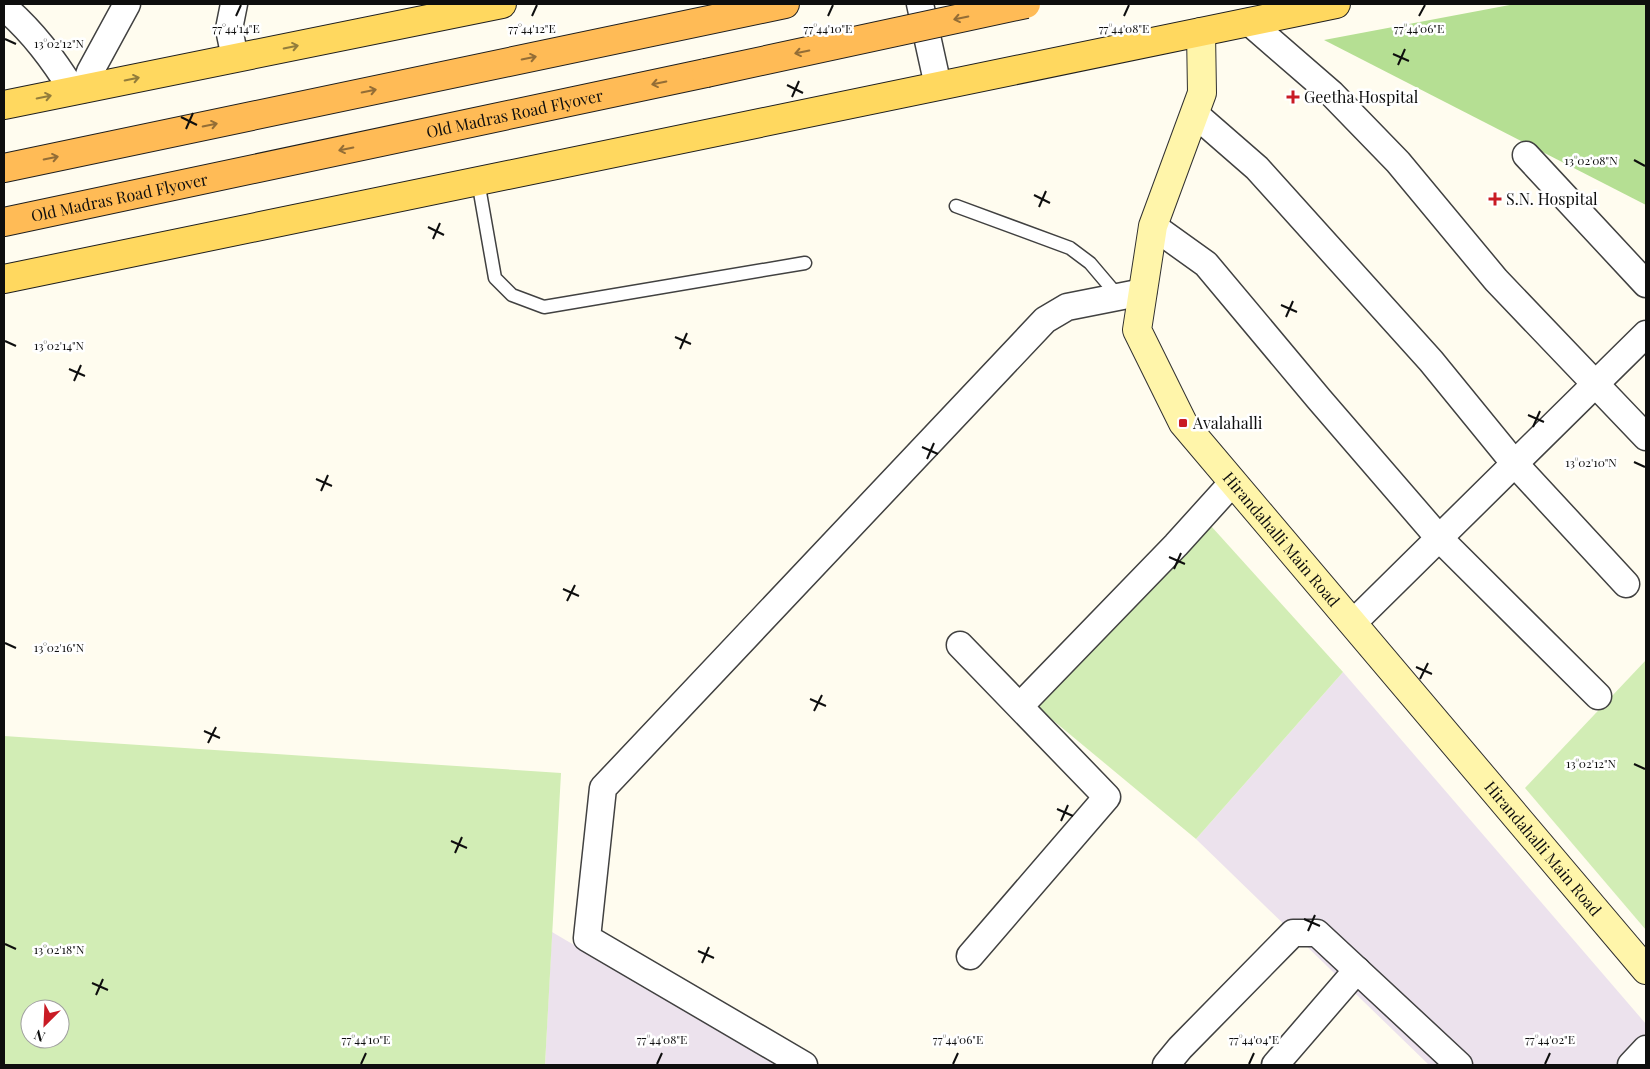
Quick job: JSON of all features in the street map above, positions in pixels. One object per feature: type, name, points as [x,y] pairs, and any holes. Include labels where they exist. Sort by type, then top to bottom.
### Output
[{"type":"highway","points":[[4,168],[785,4]]},
{"type":"highway","name":"Old Madras Road Flyover","points":[[4,222],[1026,4]]},
{"type":"main road","points":[[4,106],[235,58],[433,11],[502,4]]},
{"type":"main road","points":[[4,279],[1336,4]]},
{"type":"main road","name":"Hirandahalli Main Road","points":[[1201,32],[1202,94],[1153,226],[1131,294],[1137,330],[1184,423],[1646,970]]},
{"type":"street","points":[[4,7],[26,26],[79,90],[127,4]]},
{"type":"street","points":[[234,4],[229,30],[235,58]]},
{"type":"street","points":[[920,4],[938,86]]},
{"type":"street","points":[[1249,22],[1332,94],[1391,155],[1453,226],[1496,280],[1646,437]]},
{"type":"street","points":[[1195,114],[1257,168],[1431,361],[1515,464],[1626,584]]},
{"type":"street","points":[[1526,155],[1646,284]]},
{"type":"street","points":[[1153,226],[1206,264],[1439,538],[1598,696]]},
{"type":"street","points":[[804,1065],[587,938],[603,788],[1045,320],[1067,307],[1131,294]]},
{"type":"street","points":[[1353,623],[1646,334]]},
{"type":"street","points":[[1021,705],[1170,552],[1233,482]]},
{"type":"street","points":[[960,645],[1021,705],[1108,797],[970,956]]},
{"type":"street","points":[[1166,1065],[1180,1048],[1293,933],[1317,933],[1459,1065]]},
{"type":"street","points":[[1275,1065],[1357,970]]},
{"type":"street","points":[[1631,1065],[1646,1049]]},
{"type":"lane","points":[[478,181],[495,278],[512,294],[544,307],[805,263]]},
{"type":"lane","points":[[956,206],[1070,248],[1131,294]]},
{"type":"shaded area","points":[[1343,672],[1646,1024],[1646,1065],[1429,1065],[1196,839]]},
{"type":"shaded area","points":[[552,932],[778,1065],[545,1065]]},
{"type":"green space","points":[[1515,4],[1646,4],[1646,205],[1324,40]]},
{"type":"green space","points":[[1211,526],[1343,672],[1196,839],[1037,707]]},
{"type":"green space","points":[[1646,660],[1646,930],[1525,788]]},
{"type":"green space","points":[[4,736],[561,773],[545,1065],[4,1065]]},
{"type":"place","name":"Geetha Hospital","points":[[1293,97]]},
{"type":"place","name":"S.N. Hospital","points":[[1495,199]]},
{"type":"place","name":"Avalahalli","points":[[1183,423]]}]
